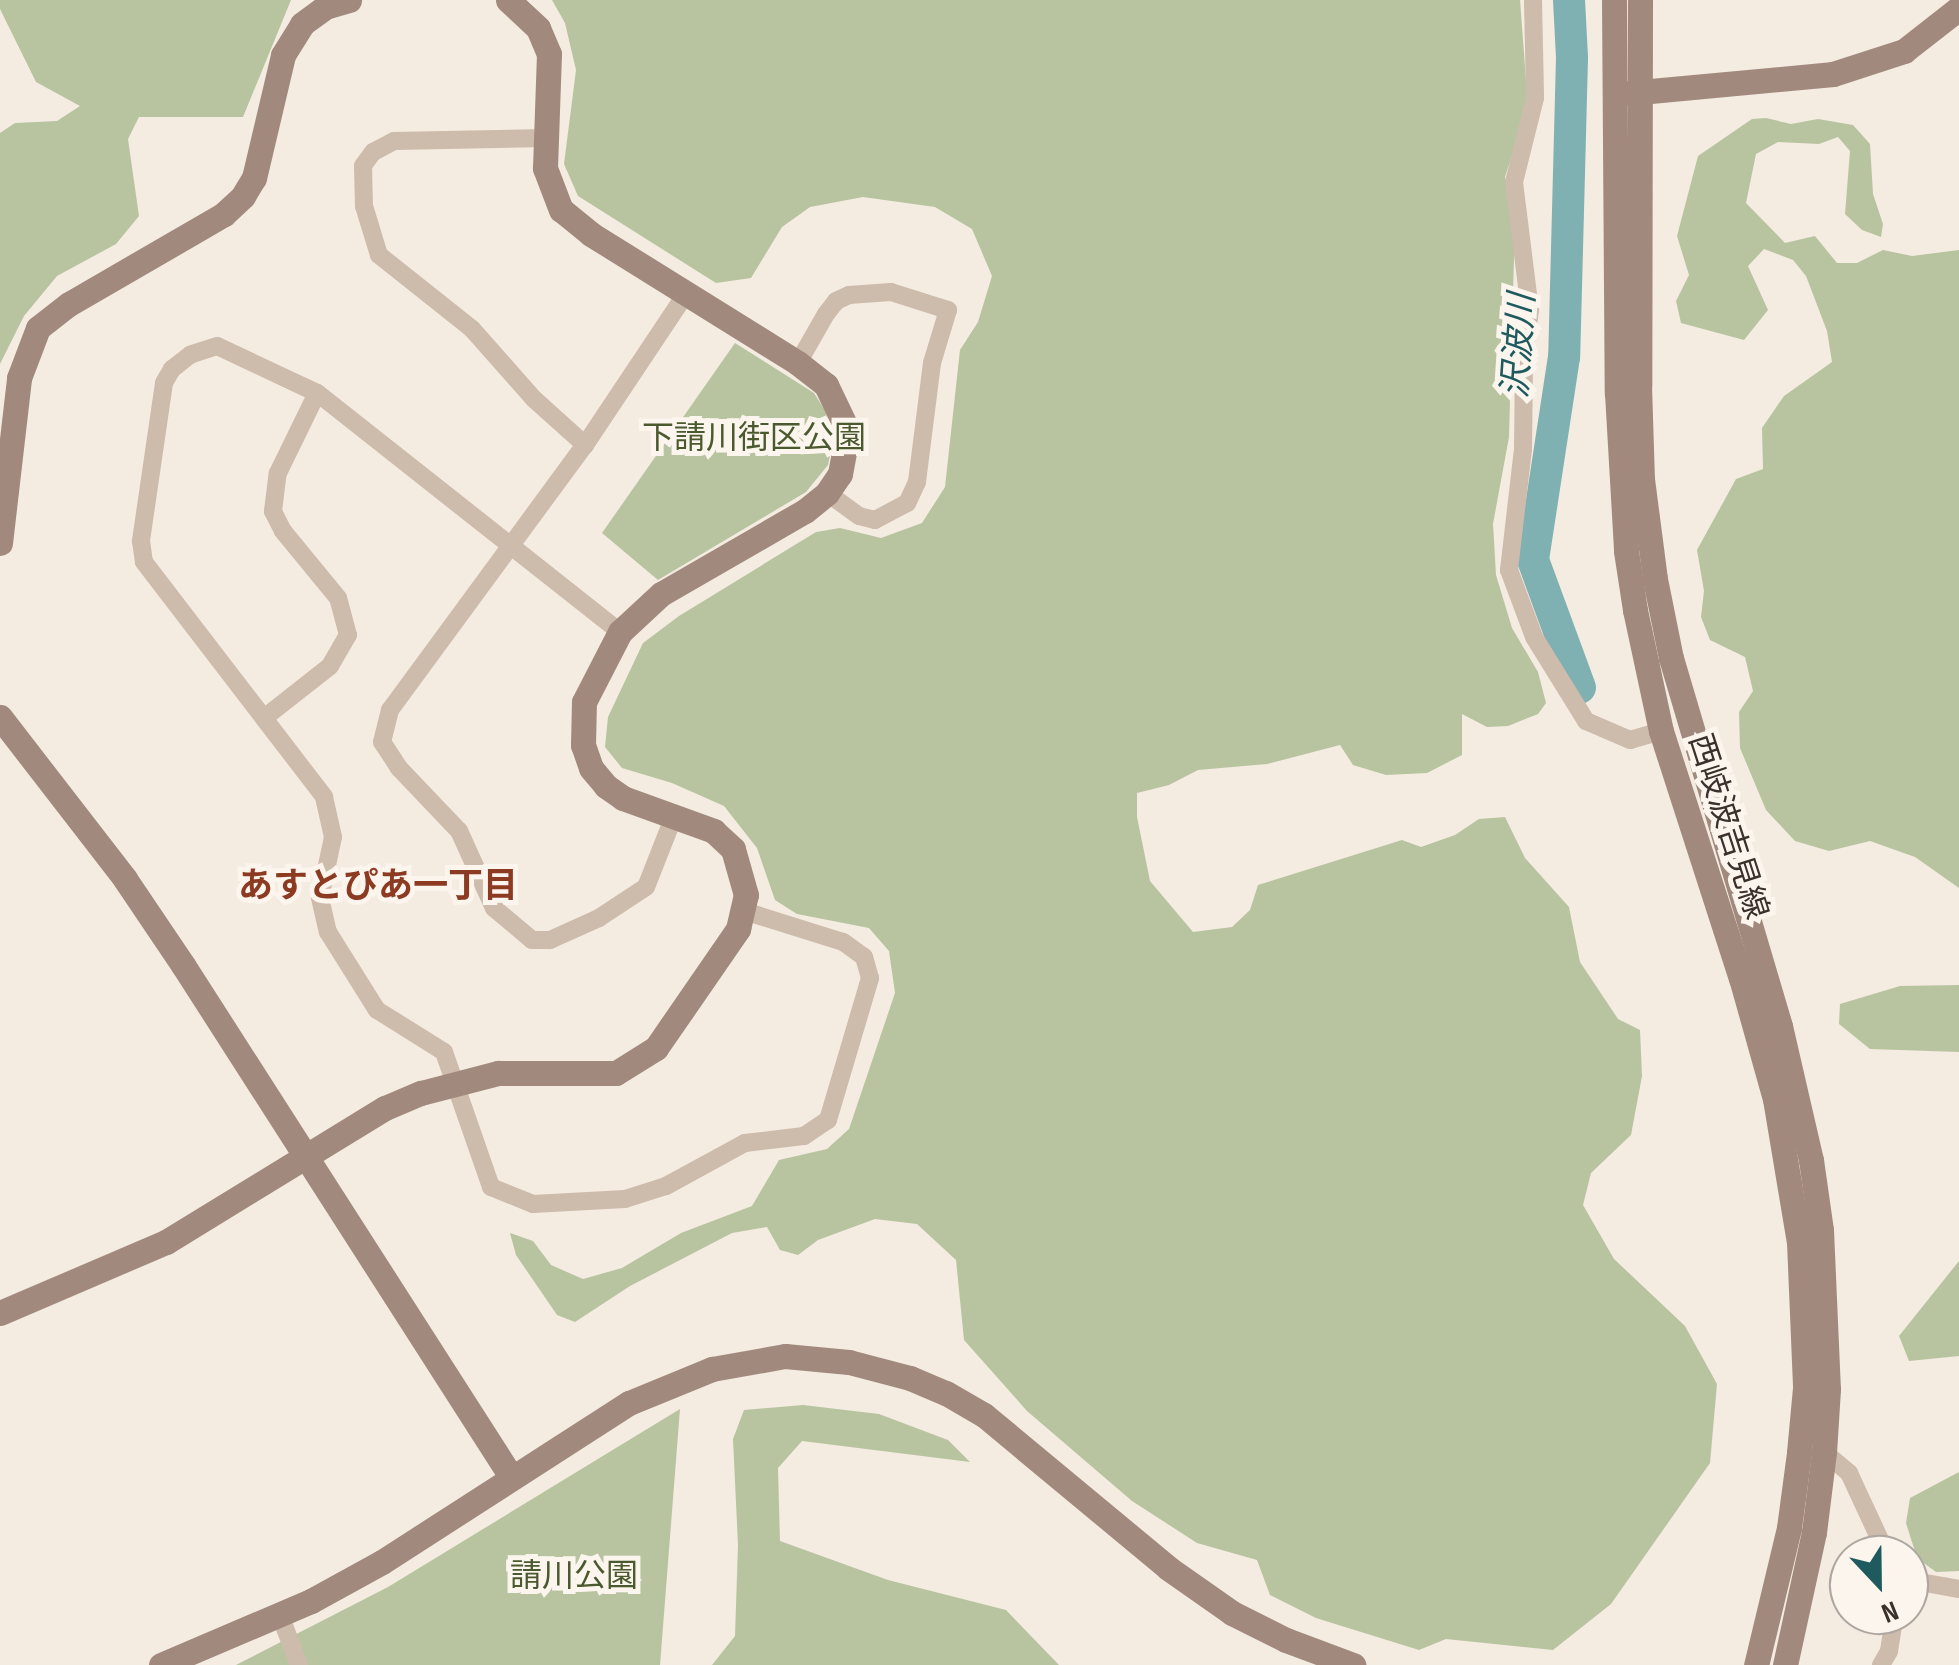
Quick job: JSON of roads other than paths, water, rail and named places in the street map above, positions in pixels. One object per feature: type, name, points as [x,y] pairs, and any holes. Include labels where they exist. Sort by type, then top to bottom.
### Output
[{"type":"street","points":[[0,543],[19,378],[38,328],[68,304],[224,214],[243,196],[254,178],[283,56],[302,24],[324,6],[349,0]]},
{"type":"street","points":[[0,1314],[166,1242],[384,1108],[456,1082],[498,1073],[616,1073],[637,1062],[656,1048],[691,1000],[725,951],[744,911],[742,871],[733,849],[714,830],[622,798],[591,768],[582,746],[584,702],[620,632],[662,594],[805,511],[827,494],[840,474],[848,432],[826,385],[798,363],[561,210],[545,168],[549,54],[538,28],[508,0]]},
{"type":"street","points":[[1532,0],[1535,98],[1514,182],[1530,310],[1524,355],[1522,449],[1508,570],[1534,636],[1586,721],[1630,740],[1661,732]]},
{"type":"street","name":"西岐波吉見線","points":[[1614,0],[1617,393],[1625,534],[1634,610],[1661,732],[1741,978],[1775,1099],[1798,1242],[1805,1388],[1799,1453],[1789,1528],[1756,1665]]},
{"type":"street","name":"西岐波吉見線","points":[[1640,0],[1639,386],[1642,479],[1653,562],[1671,658],[1780,1026],[1811,1160],[1827,1310],[1824,1452],[1814,1532],[1786,1665]]},
{"type":"street","points":[[1613,94],[1774,83],[1871,64],[1904,51],[1959,8]]},
{"type":"street","points":[[547,138],[394,141],[373,152],[363,166],[364,206],[379,255],[472,329],[534,399],[585,444]]},
{"type":"street","points":[[798,363],[826,314],[836,301],[849,295],[890,292],[948,310],[932,364],[917,482],[907,503],[874,520],[859,516],[827,494]]},
{"type":"street","points":[[674,816],[660,860],[639,894],[550,940],[532,940],[494,908],[459,831],[388,755],[382,742],[390,710],[585,444],[686,294]]},
{"type":"street","points":[[620,632],[317,392],[217,346],[190,355],[172,369],[160,405],[141,541],[144,562],[324,797],[334,837],[320,898],[328,932],[377,1010],[444,1052],[492,1187],[533,1204],[625,1199],[666,1186],[745,1143],[804,1136],[818,1130],[833,1105],[870,978],[868,968],[864,958],[843,942],[744,911]]},
{"type":"street","points":[[264,718],[330,666],[348,635],[338,598],[283,531],[274,511],[278,472],[317,392]]},
{"type":"street","points":[[0,717],[125,879],[512,1478]]},
{"type":"street","points":[[162,1665],[280,1615],[382,1562],[629,1404],[712,1368],[785,1356],[849,1362],[910,1378],[984,1415],[1168,1568],[1232,1613],[1286,1640],[1353,1665]]},
{"type":"street","points":[[1824,1452],[1849,1473],[1878,1535]]},
{"type":"street","points":[[1929,1585],[1959,1589]]},
{"type":"street","points":[[280,1615],[299,1665]]},
{"type":"street","points":[[1881,1665],[1891,1635]]},
{"type":"waterway","name":"沢波川","points":[[1569,0],[1572,58],[1564,357],[1533,560],[1580,688]]},
{"type":"district","name":"あすとぴあ一丁目","points":[[378,887]]},
{"type":"park label","name":"下請川街区公園","points":[[754,439]]},
{"type":"park label","name":"請川公園","points":[[574,1577]]}]
